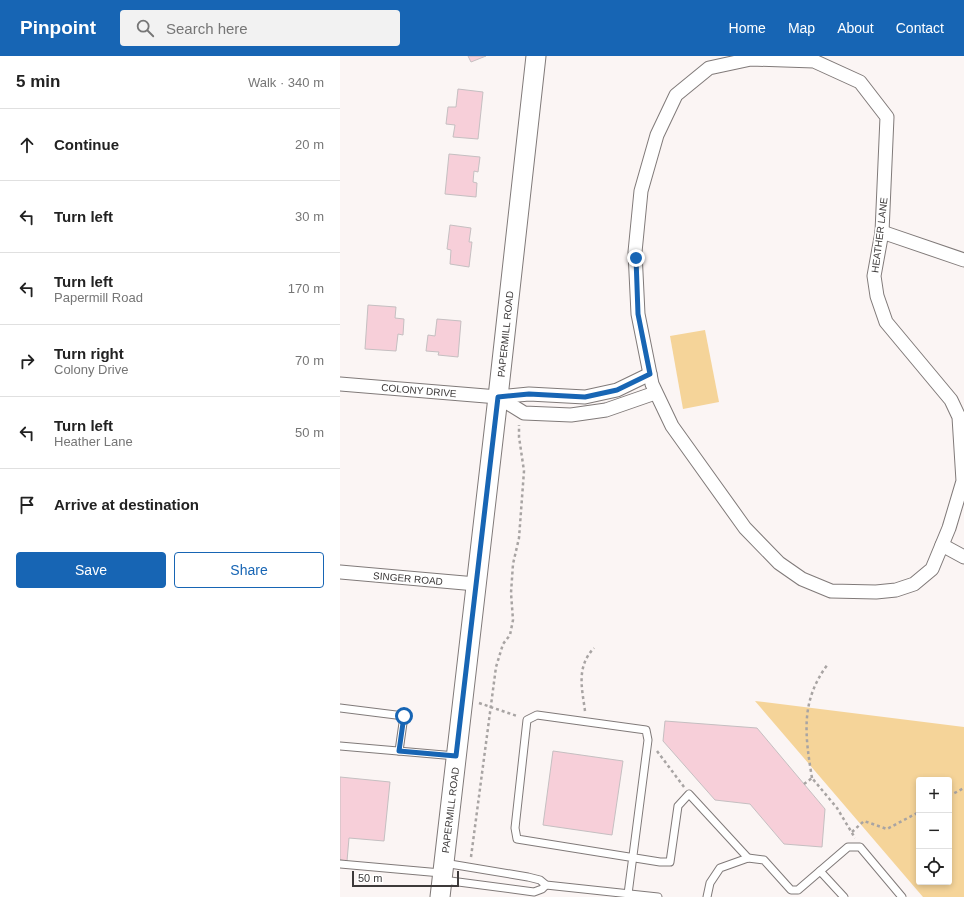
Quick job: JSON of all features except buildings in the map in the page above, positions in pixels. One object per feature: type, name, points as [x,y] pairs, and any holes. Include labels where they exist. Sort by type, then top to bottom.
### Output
[{"type":"main road","name":"PAPERMILL ROAD","points":[[442,878],[536,56]]},
{"type":"street","name":"HEATHER LANE","points":[[751,59],[814,61],[860,82],[887,117],[882,232],[874,276],[876,296],[886,322],[951,400],[959,417],[963,481],[942,545],[932,569],[914,584],[896,590],[832,591],[802,579],[778,563],[745,528],[672,426],[655,393],[638,314],[635,252],[641,191],[657,135],[676,96],[709,68],[751,59]]},
{"type":"street","points":[[882,232],[964,260]]},
{"type":"street","name":"COLONY DRIVE","points":[[340,384],[498,397],[529,394],[585,397],[617,390],[650,374]]},
{"type":"street","name":"COLONY DRIVE","points":[[498,397],[524,413],[571,415],[606,410],[655,393]]},
{"type":"street","points":[[942,545],[964,557]]},
{"type":"street","name":"SINGER ROAD","points":[[340,572],[476,584]]},
{"type":"lane","points":[[340,708],[404,716],[399,751]]},
{"type":"lane","points":[[628,894],[632,858],[648,740],[646,730],[537,715],[527,720],[515,828],[517,840],[632,858],[670,862],[678,806],[689,794],[748,858]]},
{"type":"lane","points":[[340,746],[456,756]]},
{"type":"lane","points":[[791,890],[798,890],[848,847],[860,847],[902,897]]},
{"type":"lane","points":[[707,897],[710,883],[720,868],[748,858],[764,860],[796,897]]},
{"type":"lane","points":[[340,864],[534,892],[542,889],[546,885]]},
{"type":"lane","points":[[442,878],[470,867],[528,877],[540,880],[546,885],[612,895],[628,894],[658,897]]},
{"type":"lane","points":[[820,871],[844,897]]},
{"type":"path","points":[[470,867],[496,667],[503,644],[510,635],[513,620],[511,593],[513,564],[520,538],[524,470],[519,437],[519,425],[524,413]]},
{"type":"path","points":[[587,722],[582,691],[581,669],[585,657],[594,648]]},
{"type":"path","points":[[828,664],[818,677],[810,696],[806,720],[806,744],[812,778],[837,808],[860,847]]},
{"type":"path","points":[[463,698],[527,720]]},
{"type":"path","points":[[648,740],[689,794]]},
{"type":"path","points":[[804,784],[812,778]]},
{"type":"path","points":[[952,794],[964,788]]},
{"type":"path","points":[[852,832],[864,822],[887,830],[917,813]]},
{"type":"shaded area","points":[[705,330],[719,402],[683,409],[670,336]]},
{"type":"shaded area","points":[[755,701],[964,727],[964,897],[923,897]]},
{"type":"route","points":[[404,716],[399,751],[456,756],[498,397],[529,394],[585,397],[617,390],[650,374],[638,314],[636,258]]}]
